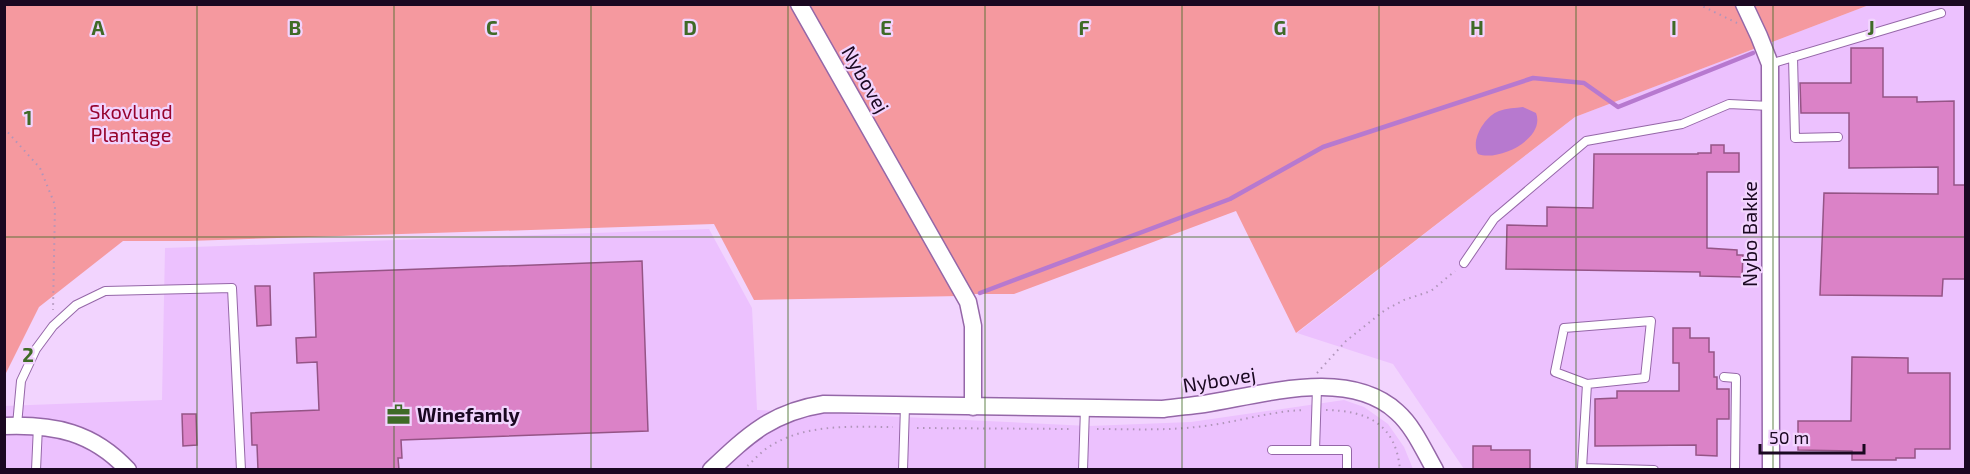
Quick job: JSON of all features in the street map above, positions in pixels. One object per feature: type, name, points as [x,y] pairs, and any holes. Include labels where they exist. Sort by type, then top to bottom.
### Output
[{"type":"street","name":"Nybovej","points":[[799,4],[968,302],[973,327],[973,407]]},
{"type":"street","name":"Nybo Bakke","points":[[1744,4],[1770,64],[1771,470]]},
{"type":"street","name":"Nybovej","points":[[711,470],[757,429],[770,421],[804,407],[824,404],[1163,409],[1276,391],[1313,388],[1355,390],[1385,402],[1399,413],[1410,427],[1435,470]]},
{"type":"street","points":[[11,425],[38,426],[68,431],[93,441],[128,470]]},
{"type":"lane","points":[[1770,64],[1941,13]]},
{"type":"lane","points":[[1794,57],[1795,138],[1838,137]]},
{"type":"lane","points":[[1464,263],[1494,219],[1586,141],[1682,124],[1729,104],[1770,106]]},
{"type":"lane","points":[[11,425],[21,381],[36,349],[53,326],[75,306],[105,291],[232,288],[241,470]]},
{"type":"lane","points":[[1651,321],[1645,378],[1587,384],[1555,372],[1564,328],[1651,321]]},
{"type":"lane","points":[[1724,377],[1736,378],[1736,470]]},
{"type":"lane","points":[[1587,384],[1582,468],[1654,470]]},
{"type":"lane","points":[[1313,388],[1315,450]]},
{"type":"lane","points":[[903,470],[905,406]]},
{"type":"lane","points":[[1083,470],[1085,408]]},
{"type":"lane","points":[[36,470],[38,426]]},
{"type":"lane","points":[[1272,450],[1347,450],[1347,470]]},
{"type":"path","points":[[1698,4],[1758,34]]},
{"type":"path","points":[[4,128],[40,168],[55,205],[53,326]]},
{"type":"path","points":[[1313,388],[1314,376],[1354,334],[1385,310],[1404,300],[1431,291],[1464,263]]},
{"type":"shaded area","points":[[1869,5],[1965,5],[1965,469],[1464,469],[1393,364],[1297,333],[1575,117]]},
{"type":"shaded area","points":[[1523,107],[1536,113],[1537,123],[1534,132],[1527,140],[1497,155],[1478,154],[1477,136],[1484,123],[1502,110]]},
{"type":"shaded area","points":[[709,229],[752,308],[757,410],[1089,426],[1191,422],[1344,400],[1364,407],[1388,424],[1404,447],[1413,469],[5,470],[4,406],[162,400],[165,248]]},
{"type":"green space","name":"Skovlund Plantage","points":[[5,5],[795,5],[960,296],[754,300],[714,224],[188,241],[123,241],[39,307],[5,375]]},
{"type":"green space","points":[[806,5],[1869,5],[1575,117],[1296,333],[1236,211],[1014,294],[970,294]]},
{"type":"building","points":[[1851,48],[1883,48],[1883,97],[1917,97],[1917,102],[1954,101],[1954,185],[1965,185],[1965,279],[1943,279],[1942,296],[1820,295],[1824,193],[1938,194],[1938,167],[1849,168],[1849,113],[1801,113],[1800,83],[1851,83]]},
{"type":"building","points":[[1711,145],[1724,145],[1724,153],[1739,153],[1739,172],[1707,172],[1707,248],[1737,250],[1737,255],[1743,255],[1742,277],[1700,276],[1700,272],[1506,269],[1507,225],[1547,226],[1547,207],[1593,208],[1594,154],[1711,153]]},
{"type":"building","points":[[642,261],[648,431],[401,440],[402,458],[398,458],[399,470],[258,470],[257,445],[252,445],[251,413],[319,410],[317,362],[297,363],[296,338],[316,337],[314,273]]},
{"type":"building","points":[[255,286],[270,286],[271,325],[257,326]]},
{"type":"building","points":[[1673,328],[1690,328],[1690,338],[1709,338],[1709,352],[1714,352],[1714,377],[1717,377],[1717,389],[1729,389],[1729,419],[1717,419],[1717,456],[1696,455],[1696,445],[1595,446],[1595,399],[1617,398],[1617,391],[1679,391],[1679,363],[1673,363]]},
{"type":"building","points":[[1852,357],[1908,358],[1908,373],[1950,373],[1950,449],[1915,449],[1915,458],[1896,458],[1896,460],[1852,460],[1852,451],[1798,450],[1798,421],[1851,421]]},
{"type":"building","points":[[182,414],[196,414],[197,445],[183,446]]},
{"type":"building","points":[[1473,446],[1491,446],[1491,450],[1530,450],[1530,470],[1473,470]]},
{"type":"waterway","points":[[980,293],[1230,199],[1323,147],[1533,78],[1584,83],[1618,107],[1753,53]]},
{"type":"place","name":"Winefamly","points":[[399,414]]}]
